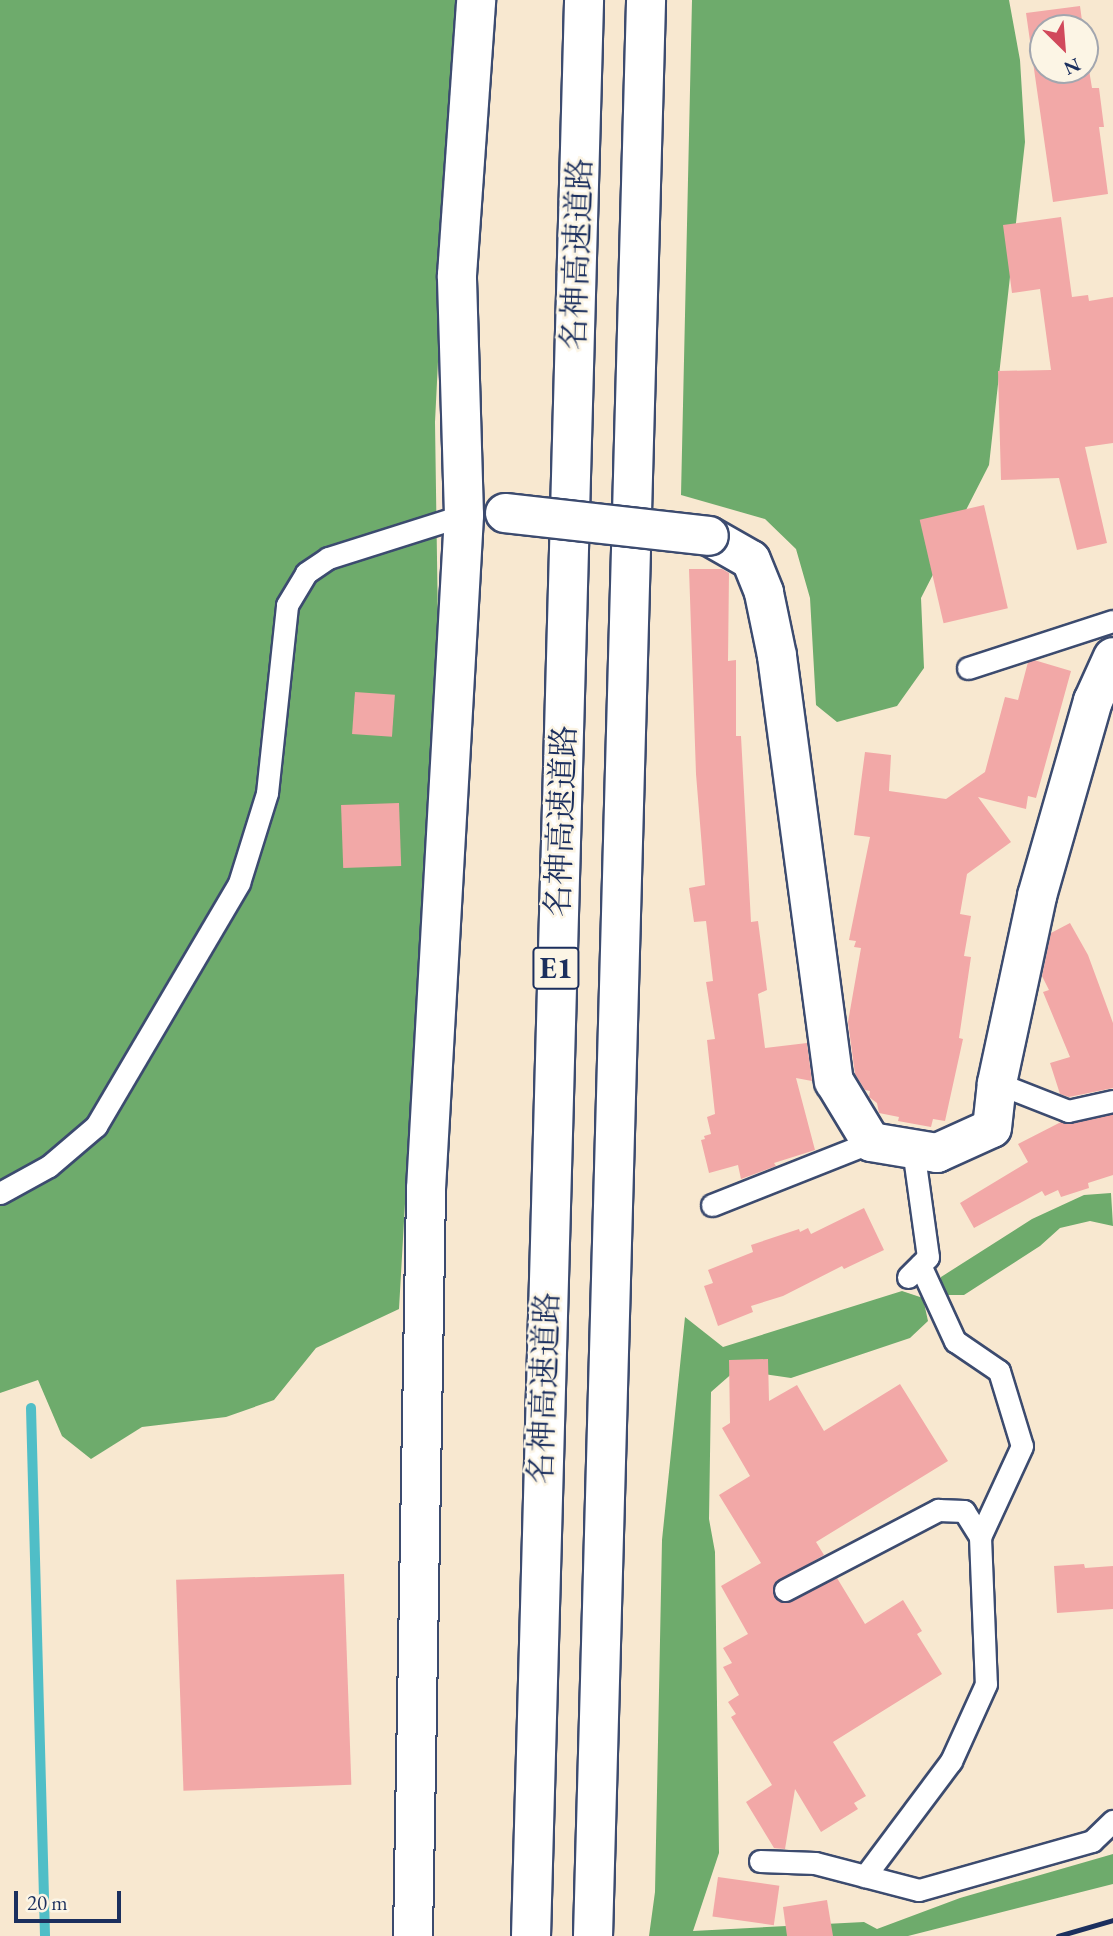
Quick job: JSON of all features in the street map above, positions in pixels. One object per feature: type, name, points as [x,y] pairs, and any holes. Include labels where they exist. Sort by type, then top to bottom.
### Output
[{"type":"main road","points":[[413,1936],[426,1189],[464,515],[457,275],[476,0]]},
{"type":"main road","name":"名神高速道路","points":[[530,1936],[584,0]]},
{"type":"main road","name":"名神高速道路","points":[[593,1936],[646,0]]},
{"type":"main road","points":[[464,515],[505,513],[709,536],[751,560],[764,593],[777,656],[834,1081],[871,1142],[937,1153],[992,1128],[997,1083],[1037,896],[1093,701],[1113,657]]},
{"type":"lane","points":[[0,1193],[49,1166],[96,1126],[239,883],[267,793],[287,605],[306,573],[328,558],[464,515]]},
{"type":"lane","points":[[968,667],[1113,621]]},
{"type":"lane","points":[[997,1083],[1068,1111],[1113,1101]]},
{"type":"lane","points":[[712,1205],[871,1142]]},
{"type":"lane","points":[[865,1876],[951,1761],[986,1684],[980,1537],[1022,1446],[999,1371],[955,1340],[914,1271],[928,1257],[913,1149]]},
{"type":"lane","points":[[785,1590],[938,1510],[964,1511],[980,1537]]},
{"type":"lane","points":[[760,1861],[815,1863],[919,1890],[1092,1841],[1113,1821]]},
{"type":"green space","points":[[0,0],[456,0],[435,422],[438,626],[399,1309],[316,1348],[274,1400],[226,1417],[142,1427],[91,1459],[62,1436],[38,1380],[0,1393]]},
{"type":"green space","points":[[692,0],[1009,0],[1020,60],[1025,142],[989,465],[921,598],[924,668],[897,706],[837,722],[816,705],[810,598],[796,549],[765,519],[681,495]]},
{"type":"green space","points":[[1111,1193],[1113,1226],[1090,1221],[1060,1228],[1040,1246],[964,1295],[948,1295],[941,1287],[941,1277],[1032,1219],[1084,1195]]},
{"type":"green space","points":[[902,1291],[923,1298],[928,1321],[910,1338],[791,1378],[736,1370],[711,1392],[709,1519],[715,1552],[719,1853],[693,1931],[864,1922],[877,1929],[960,1898],[1113,1854],[1113,1884],[908,1936],[649,1936],[655,1892],[662,1540],[685,1317],[723,1347]]},
{"type":"building","points":[[1080,6],[1081,14],[1029,14],[1029,34],[1026,13]]},
{"type":"building","points":[[1036,84],[1091,84],[1092,88],[1099,88],[1104,127],[1099,127],[1108,194],[1053,202]]},
{"type":"building","points":[[1061,217],[1072,297],[1088,295],[1089,301],[1113,297],[1113,443],[1085,447],[1107,543],[1077,550],[1059,478],[1001,480],[998,371],[1051,370],[1040,289],[1012,293],[1003,225]]},
{"type":"building","points":[[984,505],[1008,608],[944,623],[920,520]]},
{"type":"building","points":[[689,569],[722,569],[729,573],[728,661],[736,660],[736,736],[741,736],[751,922],[758,921],[767,990],[758,994],[765,1048],[807,1043],[812,1081],[796,1078],[815,1150],[774,1163],[776,1166],[741,1179],[738,1165],[709,1173],[701,1140],[711,1134],[707,1117],[715,1114],[707,1040],[715,1039],[706,982],[713,981],[706,921],[694,922],[689,888],[705,885],[696,774]]},
{"type":"building","points":[[1034,660],[1071,671],[1036,798],[1028,796],[1026,809],[978,797],[1011,842],[967,874],[960,914],[971,916],[964,956],[971,957],[959,1038],[963,1039],[945,1121],[933,1119],[931,1127],[898,1121],[899,1117],[879,1113],[877,1103],[869,1097],[870,1091],[865,1090],[855,1074],[848,1022],[861,948],[854,947],[856,941],[849,940],[870,837],[854,835],[865,752],[891,755],[889,791],[946,799],[985,772],[1005,697],[1018,700],[1028,662]]},
{"type":"building","points":[[355,692],[395,695],[392,737],[352,734]]},
{"type":"building","points":[[399,803],[401,866],[343,868],[341,805]]},
{"type":"building","points":[[1070,923],[1088,955],[1113,1023],[1113,1088],[1069,1097],[1060,1094],[1050,1063],[1070,1057],[1043,992],[1049,990],[1042,976],[1051,933]]},
{"type":"building","points":[[1113,1114],[1113,1175],[1088,1183],[1089,1188],[1061,1197],[1058,1190],[1045,1196],[1042,1191],[974,1228],[960,1203],[1028,1162],[1018,1144],[1061,1122],[1071,1124]]},
{"type":"building","points":[[864,1208],[884,1250],[844,1269],[842,1266],[783,1296],[751,1306],[753,1312],[718,1326],[704,1286],[713,1283],[708,1270],[753,1252],[751,1245],[799,1229],[800,1232],[808,1228],[811,1234]]},
{"type":"building","points":[[768,1359],[769,1401],[797,1385],[824,1431],[900,1384],[948,1461],[816,1542],[824,1555],[774,1584],[774,1597],[785,1603],[837,1578],[865,1624],[903,1600],[922,1631],[917,1634],[942,1674],[833,1742],[866,1796],[854,1803],[858,1809],[821,1832],[795,1789],[785,1849],[774,1848],[746,1802],[772,1785],[731,1717],[736,1714],[728,1702],[739,1695],[723,1667],[732,1663],[723,1648],[748,1634],[721,1586],[761,1563],[719,1495],[750,1476],[722,1428],[730,1423],[729,1360]]},
{"type":"building","points":[[1084,1564],[1085,1568],[1113,1566],[1113,1609],[1057,1613],[1054,1566]]},
{"type":"building","points":[[344,1574],[351,1785],[183,1791],[176,1580]]},
{"type":"building","points":[[718,1877],[779,1886],[774,1925],[712,1917]]},
{"type":"building","points":[[827,1900],[833,1936],[787,1936],[783,1907]]},
{"type":"waterway","points":[[31,1408],[45,1936]]},
{"type":"railway","points":[[1058,1936],[1113,1920]]}]
